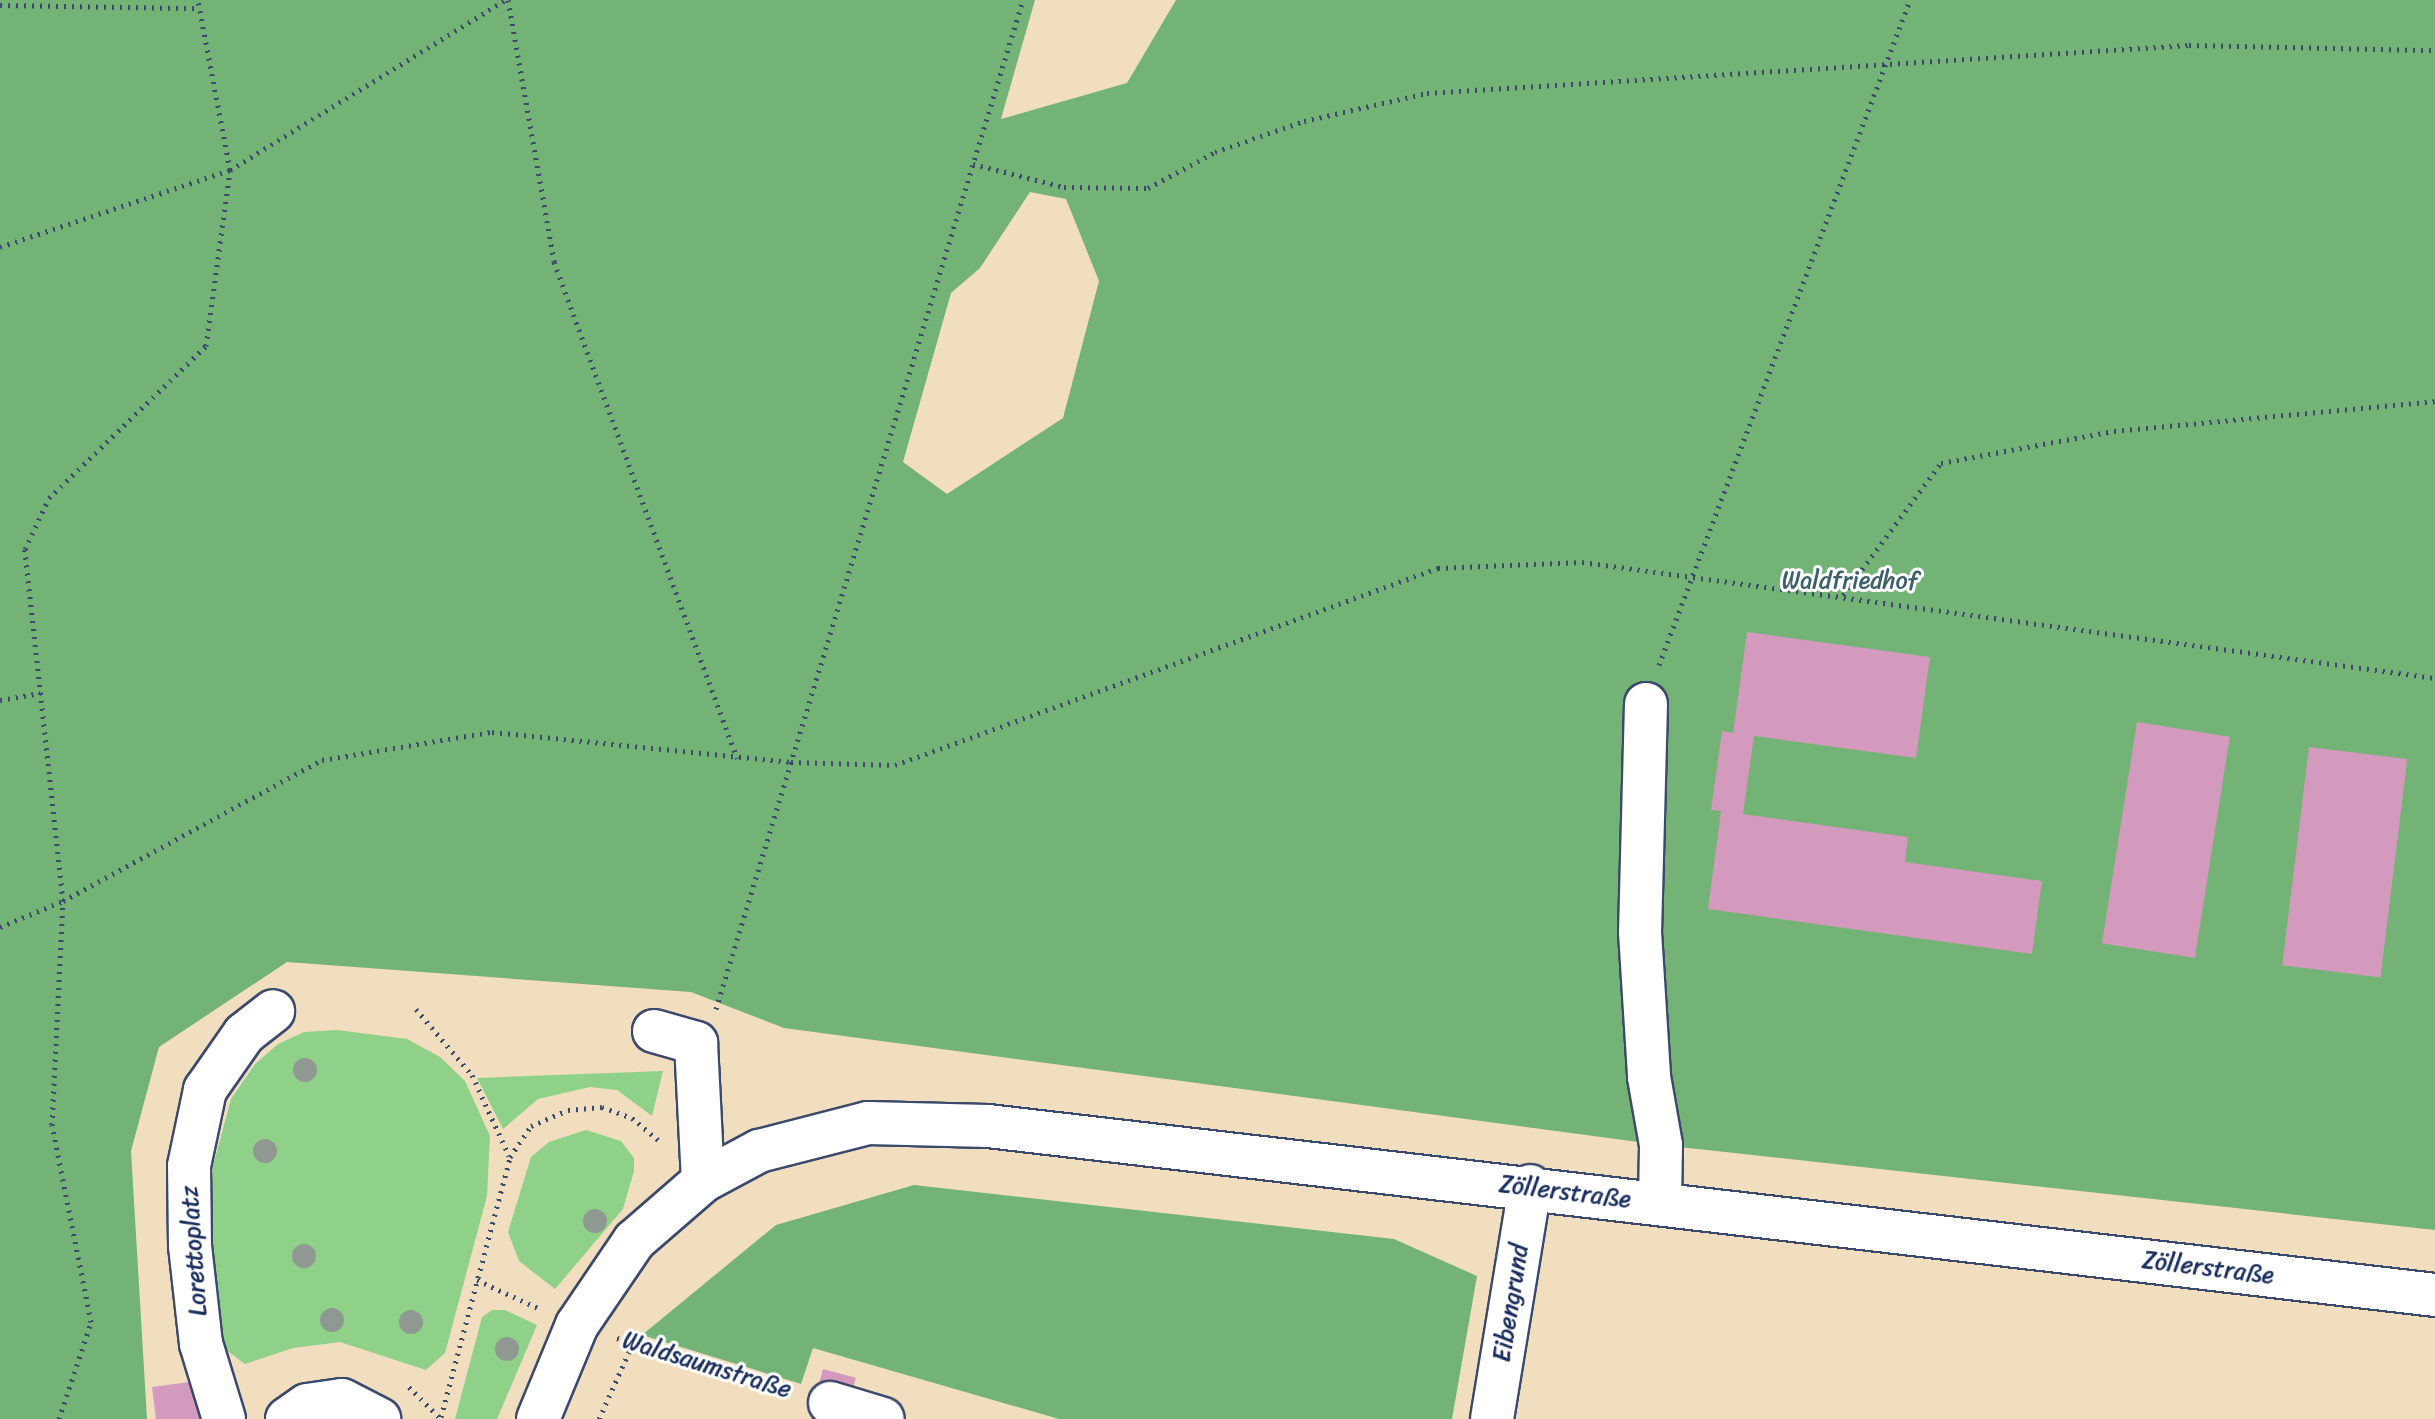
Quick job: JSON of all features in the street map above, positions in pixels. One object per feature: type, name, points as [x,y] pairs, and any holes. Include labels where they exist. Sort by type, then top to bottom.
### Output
[{"type":"street","points":[[1646,704],[1640,932],[1649,1077],[1661,1145],[1660,1204]]},
{"type":"street","name":"Lorettoplatz","points":[[224,1419],[201,1344],[190,1246],[189,1166],[205,1090],[244,1034],[273,1011]]},
{"type":"street","points":[[538,1419],[577,1325],[634,1241],[703,1181],[696,1043],[654,1031]]},
{"type":"street","name":"Zöllerstraße","points":[[703,1181],[759,1151],[868,1123],[988,1126],[1530,1186],[2435,1295]]},
{"type":"street","name":"Eibengrund","points":[[1492,1419],[1530,1186]]},
{"type":"street","points":[[287,1419],[307,1405],[342,1400],[379,1419]]},
{"type":"street","points":[[830,1403],[883,1419]]},
{"type":"path","points":[[59,1419],[91,1322],[52,1125],[63,901],[25,549],[49,498],[206,346],[230,170],[198,0]]},
{"type":"path","points":[[0,247],[230,170],[507,0],[554,262],[737,758]]},
{"type":"path","points":[[696,1043],[720,1003],[1023,0]]},
{"type":"path","points":[[1646,704],[1689,574],[1910,0]]},
{"type":"path","points":[[0,5],[200,8]]},
{"type":"path","points":[[973,164],[1064,187],[1148,188],[1215,152],[1304,121],[1427,93],[2189,45],[2435,50]]},
{"type":"path","points":[[1843,596],[1941,463],[2114,431],[2435,401]]},
{"type":"path","points":[[0,927],[63,901],[322,760],[492,732],[737,758],[895,765],[1438,568],[1582,562],[1689,574],[2435,678]]},
{"type":"path","points":[[0,700],[40,693]]},
{"type":"path","points":[[416,1009],[472,1075],[510,1157]]},
{"type":"path","points":[[441,1417],[510,1157],[531,1126],[568,1110],[602,1107],[632,1118],[703,1181]]},
{"type":"path","name":"Waldsaumstraße","points":[[477,1280],[577,1325],[830,1403]]},
{"type":"path","points":[[599,1419],[633,1343]]},
{"type":"green space","name":"Waldfriedhof","points":[[0,0],[1035,0],[1001,119],[1127,83],[1176,0],[2435,0],[2435,1230],[1661,1145],[784,1028],[691,992],[287,962],[159,1047],[131,1151],[147,1419],[0,1419]],"holes":[[[1030,192],[1066,199],[1099,281],[1063,418],[947,494],[903,462],[951,293],[980,268]]]},
{"type":"green space","points":[[337,1030],[407,1039],[440,1057],[465,1081],[490,1136],[487,1196],[445,1353],[426,1370],[340,1342],[293,1348],[245,1364],[226,1350],[219,1326],[210,1210],[213,1166],[231,1099],[255,1064],[278,1044],[304,1032]]},
{"type":"green space","points":[[663,1071],[652,1116],[617,1090],[590,1087],[538,1099],[503,1129],[477,1078]]},
{"type":"green space","points":[[586,1130],[621,1141],[634,1158],[634,1171],[623,1209],[555,1289],[519,1261],[508,1232],[531,1157],[549,1142]]},
{"type":"green space","points":[[914,1185],[1394,1239],[1477,1276],[1452,1419],[1059,1419],[813,1348],[801,1384],[642,1335],[776,1225]]},
{"type":"green space","points":[[492,1310],[505,1310],[537,1325],[497,1419],[455,1419],[482,1317]]},
{"type":"building","points":[[1747,632],[1930,657],[1916,758],[1754,736],[1743,814],[1908,837],[1905,862],[2042,881],[2032,954],[1708,909],[1721,811],[1711,810],[1722,731],[1733,733]]},
{"type":"building","points":[[2137,722],[2230,737],[2195,958],[2102,943]]},
{"type":"building","points":[[2309,747],[2407,759],[2380,977],[2282,965]]},
{"type":"building","points":[[823,1369],[856,1378],[852,1391],[819,1383]]},
{"type":"building","points":[[197,1381],[201,1419],[156,1419],[152,1387]]}]
